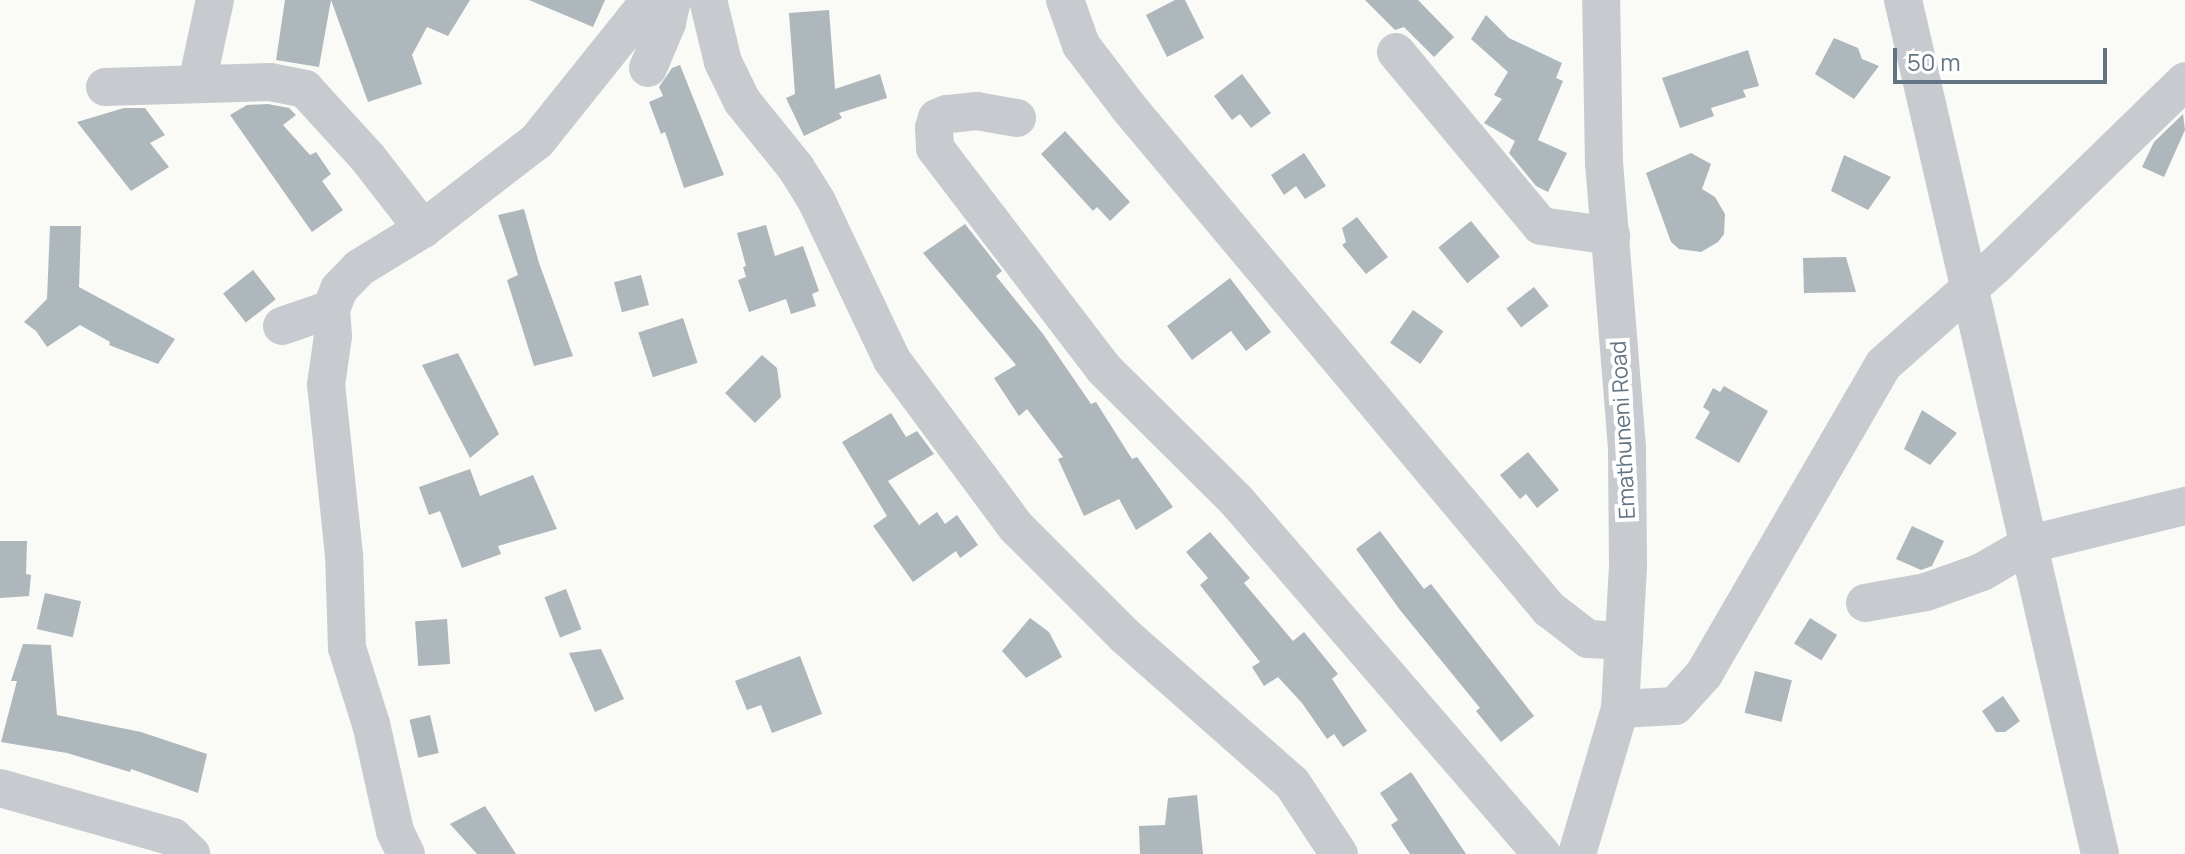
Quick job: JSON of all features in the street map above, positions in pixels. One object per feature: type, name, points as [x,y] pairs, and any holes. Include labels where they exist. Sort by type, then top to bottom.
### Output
[{"type":"street","points":[[197,83],[215,0]]},
{"type":"street","points":[[406,854],[395,831],[371,724],[347,648],[344,555],[326,385],[333,336],[331,309],[339,289],[359,268],[423,229],[537,141],[650,0]]},
{"type":"street","points":[[648,68],[667,23],[672,0]]},
{"type":"street","points":[[708,0],[723,62],[742,101],[796,168],[817,202],[892,360],[911,386],[1016,527],[1125,636],[1292,783],[1339,854]]},
{"type":"street","points":[[1065,0],[1081,45],[1129,108],[1549,609],[1588,639],[1624,641]]},
{"type":"street","name":"Emathuneni Road","points":[[1569,853],[1620,709],[1624,641],[1627,448],[1604,164],[1601,0]]},
{"type":"street","points":[[1903,0],[2100,854]]},
{"type":"street","points":[[1396,52],[1541,226],[1611,236]]},
{"type":"street","points":[[1620,709],[1675,706],[1704,674],[1884,364],[1969,291],[2185,81]]},
{"type":"street","points":[[105,87],[270,82],[305,89],[368,158],[423,229]]},
{"type":"street","points":[[1017,118],[955,111],[937,118],[935,148],[1103,368],[1236,500],[1498,808],[1569,853]]},
{"type":"street","points":[[282,326],[331,309]]},
{"type":"street","points":[[1865,603],[1926,592],[1982,572],[2030,544],[2185,506]]},
{"type":"street","points":[[0,788],[173,837],[191,854]]},
{"type":"building","points":[[285,0],[331,0],[319,67],[276,60]]},
{"type":"building","points":[[331,0],[470,0],[448,36],[427,27],[412,55],[422,84],[368,102]]},
{"type":"building","points":[[529,0],[605,0],[593,27]]},
{"type":"building","points":[[1175,0],[1185,0],[1204,38],[1167,57],[1146,15]]},
{"type":"building","points":[[1365,0],[1418,0],[1454,37],[1434,57],[1404,27],[1395,30]]},
{"type":"building","points":[[829,10],[835,89],[880,74],[887,98],[839,113],[842,118],[804,136],[786,98],[795,94],[789,13]]},
{"type":"building","points":[[1486,15],[1509,38],[1562,63],[1556,78],[1563,81],[1538,140],[1567,153],[1548,192],[1536,186],[1509,153],[1515,141],[1484,123],[1502,99],[1494,95],[1508,72],[1471,39]]},
{"type":"building","points":[[1834,38],[1858,48],[1862,59],[1879,66],[1854,99],[1815,74]]},
{"type":"building","points":[[1748,50],[1759,86],[1743,90],[1746,97],[1711,108],[1714,116],[1680,128],[1662,78]]},
{"type":"building","points":[[680,65],[724,175],[684,188],[665,132],[661,134],[649,102],[663,96],[659,87],[672,68]]},
{"type":"building","points":[[1242,74],[1271,113],[1251,128],[1240,114],[1232,120],[1214,96]]},
{"type":"building","points":[[268,104],[289,108],[296,115],[283,125],[310,155],[316,152],[331,174],[322,181],[343,210],[312,232],[230,115],[247,105]]},
{"type":"building","points":[[124,108],[145,108],[165,135],[150,143],[169,167],[131,191],[77,122]]},
{"type":"building","points":[[2183,114],[2185,130],[2164,177],[2142,167],[2154,142]]},
{"type":"building","points":[[1065,131],[1130,202],[1110,221],[1097,207],[1093,211],[1041,154]]},
{"type":"building","points":[[1304,153],[1326,186],[1305,199],[1296,186],[1284,195],[1271,175]]},
{"type":"building","points":[[1691,153],[1711,164],[1702,189],[1715,197],[1725,214],[1724,234],[1718,242],[1701,252],[1679,249],[1671,242],[1646,173]]},
{"type":"building","points":[[1844,155],[1891,177],[1868,210],[1831,191]]},
{"type":"building","points":[[524,209],[539,263],[573,356],[534,366],[507,280],[518,275],[498,215]]},
{"type":"building","points":[[1357,217],[1388,257],[1366,274],[1342,245],[1346,242],[1342,228]]},
{"type":"building","points":[[1471,221],[1500,257],[1467,283],[1438,247]]},
{"type":"building","points":[[965,224],[1002,271],[996,276],[1043,334],[1091,404],[1096,402],[1132,459],[1137,457],[1173,507],[1136,530],[1119,499],[1084,516],[1058,459],[1063,457],[1027,409],[1019,416],[994,378],[1016,365],[923,253]]},
{"type":"building","points":[[766,225],[775,256],[803,246],[819,291],[812,294],[816,306],[791,314],[786,299],[749,312],[738,280],[746,277],[743,267],[746,266],[737,233]]},
{"type":"building","points":[[50,226],[81,226],[79,287],[175,339],[158,364],[109,345],[110,342],[80,325],[47,347],[36,331],[24,322],[47,299]]},
{"type":"building","points":[[1846,257],[1856,292],[1804,293],[1803,258]]},
{"type":"building","points":[[253,270],[276,299],[246,323],[223,293]]},
{"type":"building","points":[[641,275],[649,305],[622,312],[614,282]]},
{"type":"building","points":[[1230,278],[1271,332],[1246,351],[1231,331],[1192,360],[1167,326]]},
{"type":"building","points":[[1534,287],[1549,306],[1521,327],[1506,309]]},
{"type":"building","points":[[1413,310],[1443,331],[1420,364],[1390,343]]},
{"type":"building","points":[[683,318],[698,363],[653,377],[638,333]]},
{"type":"building","points":[[458,353],[499,434],[470,458],[422,365]]},
{"type":"building","points":[[762,355],[777,368],[781,397],[755,423],[725,393]]},
{"type":"building","points":[[1724,386],[1768,411],[1739,463],[1695,438],[1710,412],[1703,407],[1713,388],[1720,392]]},
{"type":"building","points":[[1922,410],[1957,433],[1930,465],[1904,449]]},
{"type":"building","points":[[891,413],[906,437],[917,431],[934,454],[888,481],[919,525],[937,512],[945,524],[957,515],[978,545],[960,558],[956,551],[913,582],[873,526],[887,516],[842,442]]},
{"type":"building","points":[[1528,452],[1559,490],[1537,508],[1526,494],[1520,499],[1500,475]]},
{"type":"building","points":[[470,469],[480,496],[533,475],[557,529],[498,546],[501,554],[462,568],[440,511],[429,515],[419,487]]},
{"type":"building","points":[[1912,526],[1944,541],[1932,566],[1921,570],[1896,559]]},
{"type":"building","points":[[1380,531],[1424,589],[1431,584],[1534,716],[1501,742],[1476,711],[1480,708],[1400,610],[1356,549]]},
{"type":"building","points":[[1210,532],[1250,578],[1244,583],[1293,641],[1304,632],[1338,674],[1332,679],[1367,731],[1343,747],[1334,734],[1327,739],[1302,703],[1278,677],[1264,686],[1252,667],[1260,662],[1200,585],[1208,578],[1186,552]]},
{"type":"building","points":[[0,541],[27,541],[26,574],[31,575],[29,596],[0,598]]},
{"type":"building","points":[[566,589],[581,629],[560,637],[545,597]]},
{"type":"building","points":[[45,593],[81,601],[73,637],[37,629]]},
{"type":"building","points":[[1030,618],[1049,632],[1062,657],[1026,678],[1002,651]]},
{"type":"building","points":[[1810,618],[1837,635],[1821,660],[1794,643]]},
{"type":"building","points":[[447,619],[450,664],[418,666],[415,621]]},
{"type":"building","points":[[23,644],[51,645],[57,715],[141,732],[207,754],[198,793],[131,769],[130,772],[67,753],[1,742],[17,681],[11,681]]},
{"type":"building","points":[[601,649],[624,699],[595,712],[569,653]]},
{"type":"building","points":[[800,656],[822,714],[772,733],[761,705],[747,710],[735,681]]},
{"type":"building","points":[[1755,671],[1792,680],[1781,722],[1745,713]]},
{"type":"building","points":[[2003,696],[2020,721],[2005,732],[1996,732],[1982,711]]},
{"type":"building","points":[[430,715],[439,753],[418,758],[410,720]]},
{"type":"building","points":[[1411,772],[1466,854],[1410,854],[1391,825],[1398,820],[1380,793]]},
{"type":"building","points":[[1197,795],[1203,854],[1140,854],[1139,826],[1165,825],[1168,798]]},
{"type":"building","points":[[485,806],[516,854],[477,854],[450,824]]}]
